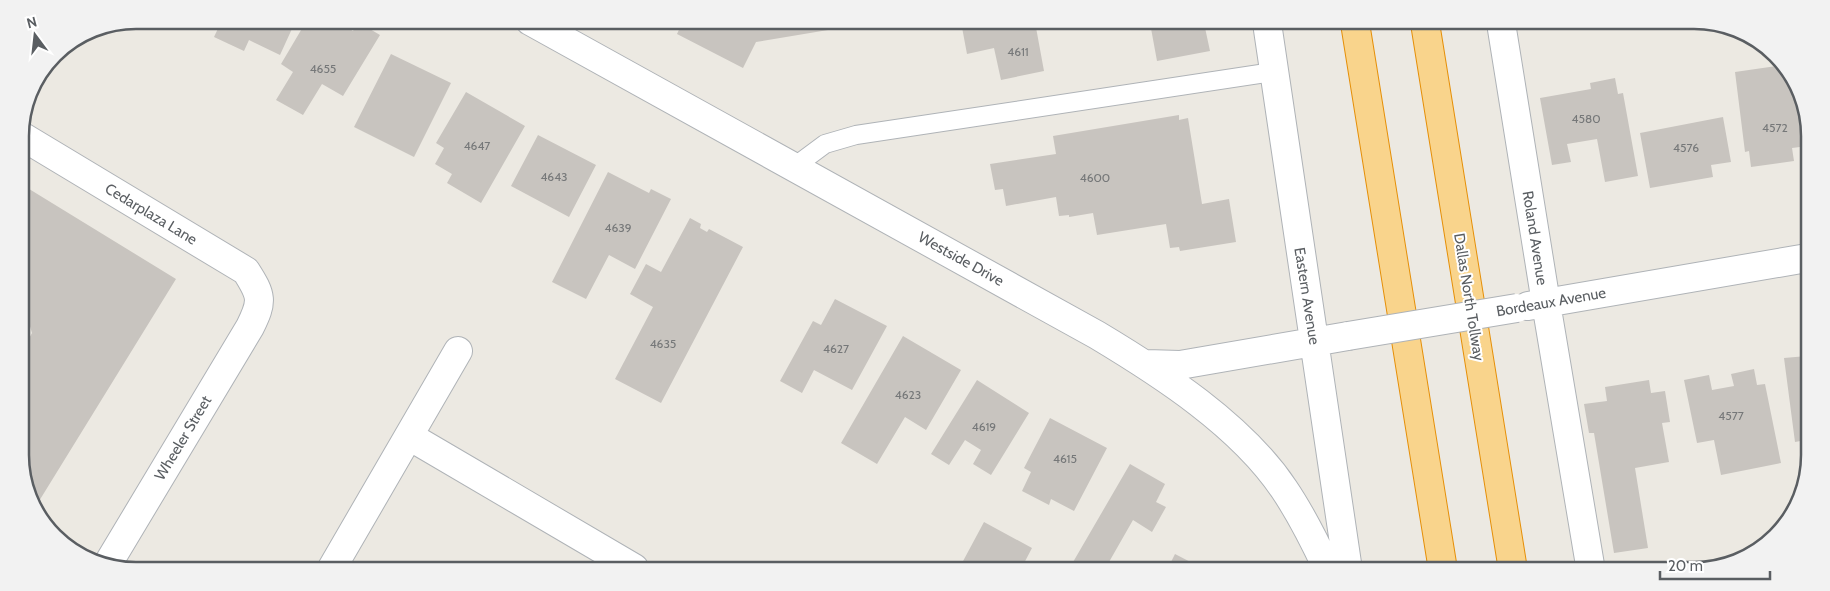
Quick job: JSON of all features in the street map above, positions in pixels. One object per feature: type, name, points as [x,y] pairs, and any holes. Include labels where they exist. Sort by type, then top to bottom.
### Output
[{"type":"highway","points":[[1357,29],[1442,562]]},
{"type":"highway","name":"Dallas North Tollway","points":[[1427,29],[1512,562]]},
{"type":"street","name":"Westside Drive","points":[[544,29],[1146,364],[1210,412],[1254,452],[1284,488],[1324,562]]},
{"type":"street","name":"Eastern Avenue","points":[[1268,29],[1347,562]]},
{"type":"street","name":"Roland Avenue","points":[[1502,29],[1590,562]]},
{"type":"street","name":"Cedarplaza Lane","points":[[29,140],[246,271],[258,289],[259,309]]},
{"type":"street","name":"Bordeaux Avenue","points":[[1146,364],[1180,365],[1801,259]]},
{"type":"street","name":"Wheeler Street","points":[[111,559],[259,309]]},
{"type":"street","points":[[336,562],[458,351]]},
{"type":"street","points":[[409,436],[624,562]]},
{"type":"lane","points":[[794,167],[826,144],[856,135],[1273,72]]},
{"type":"building","points":[[218,29],[292,29],[280,55],[249,40],[244,51],[214,37]]},
{"type":"building","points":[[302,29],[350,29],[353,31],[354,29],[370,29],[380,35],[343,96],[322,84],[303,115],[276,100],[293,72],[281,64]]},
{"type":"building","points":[[679,29],[834,29],[756,42],[743,68],[677,34]]},
{"type":"building","points":[[962,29],[1036,29],[1044,71],[1001,80],[994,48],[967,54]]},
{"type":"building","points":[[1151,29],[1205,29],[1210,51],[1157,61]]},
{"type":"building","points":[[391,54],[451,83],[414,157],[354,127]]},
{"type":"building","points":[[1776,66],[1787,82],[1798,108],[1800,122],[1801,147],[1792,148],[1794,161],[1751,167],[1749,151],[1745,152],[1735,72]]},
{"type":"building","points":[[1615,78],[1618,94],[1623,93],[1638,176],[1605,182],[1597,139],[1567,144],[1571,162],[1552,165],[1540,98],[1591,89],[1590,83]]},
{"type":"building","points":[[466,92],[525,126],[481,203],[447,183],[452,174],[435,164],[444,148],[436,143]]},
{"type":"building","points":[[1179,115],[1179,120],[1188,118],[1202,204],[1229,199],[1236,242],[1180,251],[1179,247],[1170,248],[1166,224],[1097,235],[1093,213],[1069,217],[1069,215],[1059,216],[1056,197],[1006,206],[1003,189],[995,190],[990,164],[1056,154],[1053,136]]},
{"type":"building","points":[[1723,117],[1731,162],[1711,165],[1713,177],[1650,188],[1640,133]]},
{"type":"building","points":[[538,135],[596,165],[569,217],[511,186]]},
{"type":"building","points":[[608,172],[649,193],[651,189],[671,199],[635,269],[609,255],[586,299],[552,282]]},
{"type":"building","points":[[29,189],[176,279],[39,501],[34,490],[29,463],[29,338],[32,333],[29,323]]},
{"type":"building","points":[[690,218],[701,224],[700,228],[707,232],[709,229],[743,247],[661,403],[615,379],[653,307],[630,294],[646,264],[661,272]]},
{"type":"building","points":[[835,299],[887,326],[852,390],[814,370],[802,393],[780,381],[813,321],[821,325]]},
{"type":"building","points":[[903,336],[961,370],[926,430],[905,417],[877,464],[841,443]]},
{"type":"building","points":[[1801,357],[1801,441],[1795,442],[1784,358]]},
{"type":"building","points":[[1754,369],[1757,385],[1765,384],[1781,463],[1721,475],[1714,440],[1697,443],[1684,380],[1709,375],[1712,390],[1734,386],[1731,374]]},
{"type":"building","points":[[977,380],[1029,413],[991,475],[973,464],[981,450],[965,440],[949,465],[931,454]]},
{"type":"building","points":[[1649,380],[1651,393],[1665,391],[1670,422],[1662,423],[1669,462],[1635,468],[1648,548],[1614,553],[1594,433],[1589,433],[1584,404],[1607,401],[1605,387]]},
{"type":"building","points":[[1050,418],[1107,448],[1074,511],[1051,499],[1049,505],[1022,491],[1031,472],[1024,468]]},
{"type":"building","points":[[1130,464],[1165,484],[1156,502],[1166,507],[1152,532],[1133,520],[1109,562],[1073,562]]},
{"type":"building","points":[[984,522],[1032,548],[1025,562],[963,562]]},
{"type":"building","points":[[1175,554],[1190,562],[1171,562]]}]
